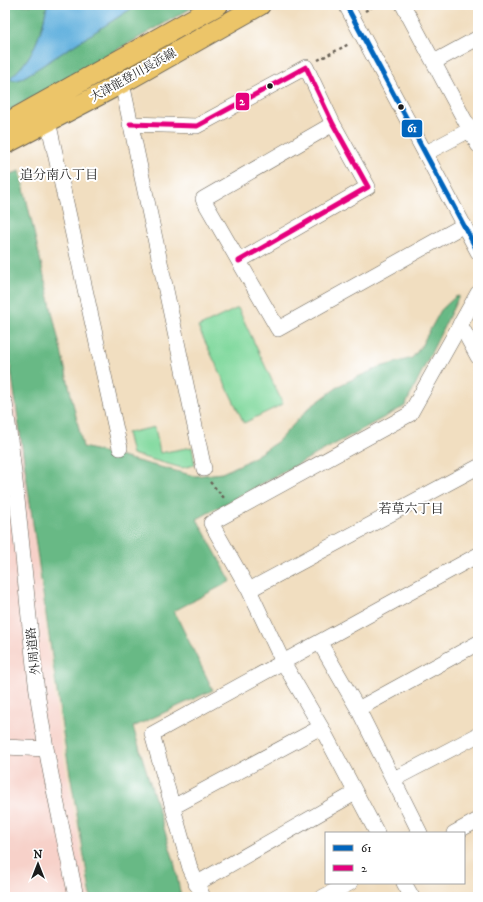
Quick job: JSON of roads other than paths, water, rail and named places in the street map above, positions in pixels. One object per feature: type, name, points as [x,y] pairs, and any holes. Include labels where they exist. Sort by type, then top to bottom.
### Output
[{"type":"main road","name":"大津能登川長浜線","points":[[5,124],[218,5]]},
{"type":"main road","name":"大津能登川長浜線","points":[[5,144],[122,83],[260,5]]},
{"type":"street","points":[[346,5],[478,252]]},
{"type":"street","points":[[403,5],[434,62],[474,127],[478,145]]},
{"type":"street","points":[[434,62],[478,38]]},
{"type":"street","points":[[130,124],[197,126],[306,67],[333,124],[368,187],[239,261]]},
{"type":"street","points":[[122,83],[204,469]]},
{"type":"street","points":[[48,121],[120,448]]},
{"type":"street","points":[[333,124],[203,199],[278,329],[464,225]]},
{"type":"street","points":[[426,153],[474,127]]},
{"type":"street","points":[[376,832],[321,727],[283,662],[249,590],[211,523],[410,414],[478,293]]},
{"type":"street","points":[[460,324],[478,357]]},
{"type":"street","name":"外周道路","points":[[5,403],[19,514],[36,684],[46,749],[76,897]]},
{"type":"street","points":[[249,590],[478,467]]},
{"type":"street","points":[[355,793],[199,890],[152,734],[478,555]]},
{"type":"street","points":[[320,643],[358,709],[420,832]]},
{"type":"street","points":[[358,709],[478,643]]},
{"type":"street","points":[[173,807],[321,727]]},
{"type":"street","points":[[394,779],[478,735]]},
{"type":"street","points":[[5,747],[46,749]]},
{"type":"street","points":[[456,832],[478,820]]},
{"type":"street","points":[[323,897],[348,884]]},
{"type":"street","points":[[405,884],[412,897]]},
{"type":"water","points":[[47,5],[137,5],[29,74],[18,80],[11,80],[11,77],[19,70],[31,54],[42,26]]},
{"type":"district","name":"追分南八丁目","points":[[59,174]]},
{"type":"district","name":"若草六丁目","points":[[411,508]]}]
